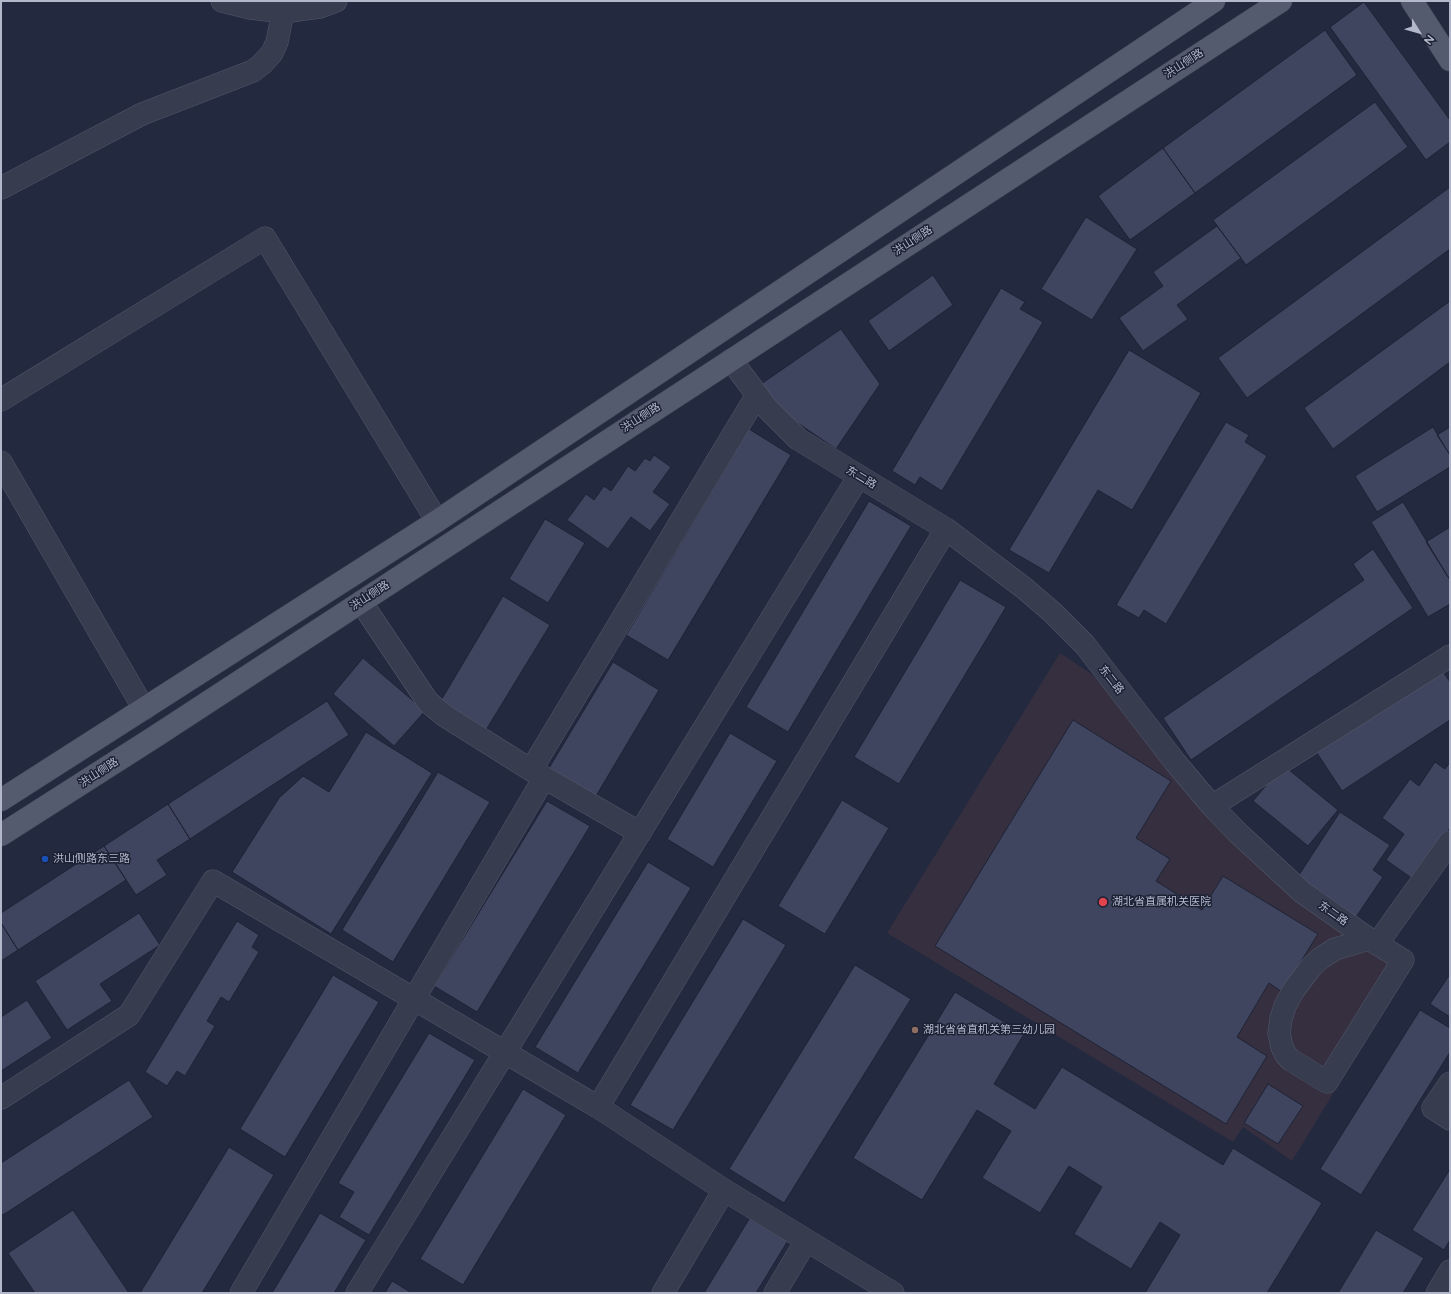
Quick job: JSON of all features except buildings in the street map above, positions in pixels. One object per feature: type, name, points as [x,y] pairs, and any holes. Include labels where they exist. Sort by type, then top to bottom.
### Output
[{"type":"main road","points":[[1,800],[437,521],[1214,1]]},
{"type":"main road","name":"洪山侧路","points":[[1,836],[1281,1]]},
{"type":"main road","points":[[1412,1],[1450,60]]},
{"type":"street","points":[[222,1],[250,8],[283,12],[320,7],[336,1]]},
{"type":"street","points":[[1,188],[142,114],[253,71],[272,53],[277,42],[283,12]]},
{"type":"street","points":[[1,400],[265,238],[437,521]]},
{"type":"street","name":"东二路","points":[[731,360],[781,423],[798,439],[946,529],[1024,588],[1052,612],[1085,646],[1174,762],[1212,806],[1302,892],[1403,960],[1327,1082],[1291,1060],[1286,1055],[1282,1047],[1279,1033],[1280,1019],[1285,1006],[1300,980],[1316,962],[1335,949],[1373,941]]},
{"type":"street","points":[[241,1293],[414,998],[538,774],[758,395]]},
{"type":"street","points":[[1,462],[144,709]]},
{"type":"street","points":[[358,1293],[859,476]]},
{"type":"street","points":[[598,1107],[946,529]]},
{"type":"street","points":[[361,602],[428,702],[463,729],[640,834]]},
{"type":"street","points":[[1212,806],[1450,656]]},
{"type":"street","points":[[1373,941],[1450,842]]},
{"type":"street","points":[[1,1098],[130,1015],[212,881],[598,1107],[724,1190],[881,1290]]},
{"type":"street","points":[[1450,1083],[1433,1108],[1450,1119]]},
{"type":"street","points":[[662,1293],[724,1190]]},
{"type":"street","points":[[775,1293],[806,1241]]},
{"type":"street","points":[[1437,1293],[1450,1271]]},
{"type":"shaded area","name":"湖北省直属机关医院","points":[[1060,653],[1090,673],[1103,685],[1316,915],[1405,976],[1292,1161],[1243,1127],[1233,1142],[887,933]]},
{"type":"place","name":"洪山侧路东三路","points":[[45,859]]},
{"type":"place","name":"湖北省直属机关医院","points":[[1103,902]]},
{"type":"place","name":"湖北省省直机关第三幼儿园","points":[[915,1030]]}]
